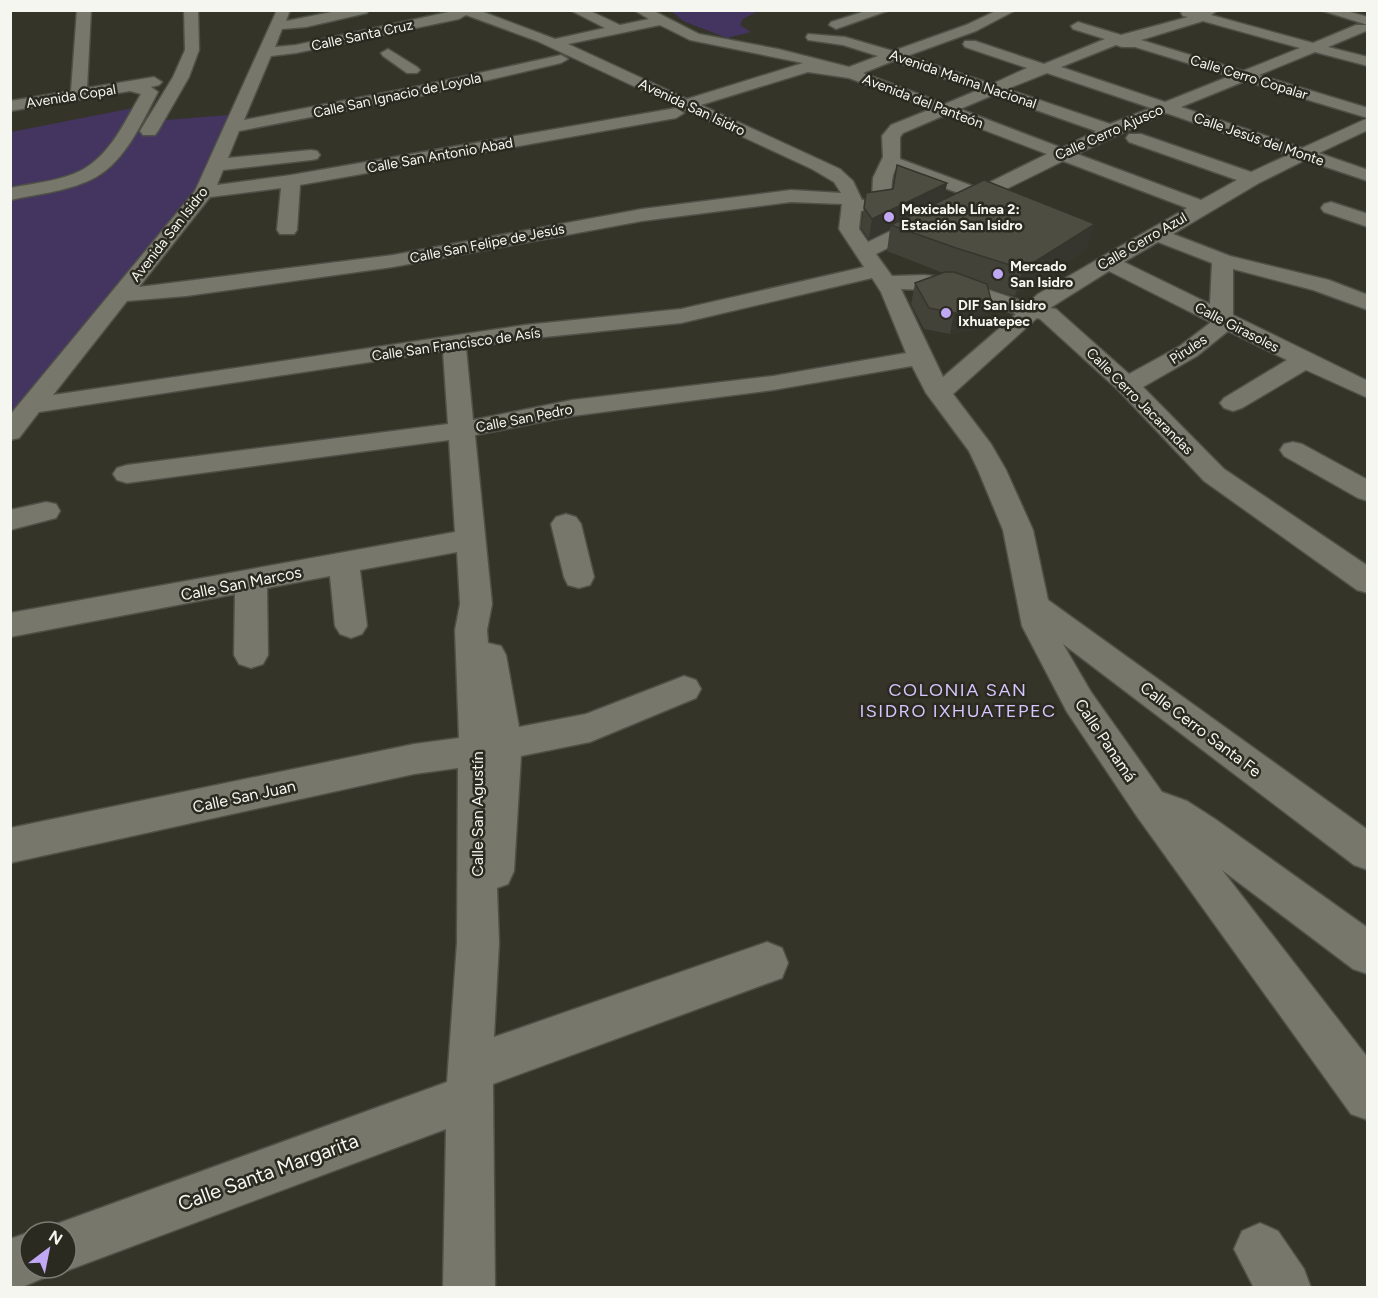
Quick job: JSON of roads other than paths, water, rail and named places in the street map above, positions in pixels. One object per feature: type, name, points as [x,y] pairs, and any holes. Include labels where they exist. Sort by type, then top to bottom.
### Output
[{"type":"street","points":[[79,95],[84,10]]},
{"type":"street","points":[[112,153],[140,139],[152,129],[159,117],[192,50],[191,10]]},
{"type":"street","points":[[279,18],[306,23],[362,10]]},
{"type":"street","points":[[576,10],[617,29]]},
{"type":"street","name":"Avenida del Panteón","points":[[640,10],[694,37],[801,58],[849,73],[1201,207]]},
{"type":"street","points":[[849,73],[891,55],[982,24],[1010,10]]},
{"type":"street","points":[[1178,10],[1207,14],[1368,62]]},
{"type":"street","points":[[1326,10],[1364,24]]},
{"type":"street","points":[[836,25],[877,11]]},
{"type":"street","name":"Avenida San Isidro","points":[[462,13],[554,43],[681,109],[750,134],[831,172],[850,187],[852,202]]},
{"type":"street","name":"Calle Santa Cruz","points":[[264,52],[296,49],[462,13]]},
{"type":"street","points":[[1011,211],[971,192],[891,162],[890,141],[894,132],[1054,65],[1080,59],[1124,40],[1207,14]]},
{"type":"street","name":"Avenida San Isidro","points":[[10,432],[204,192],[279,18]]},
{"type":"street","points":[[554,43],[661,21]]},
{"type":"street","name":"Calle Cerro Ajusco","points":[[971,192],[1040,154],[1061,153],[1364,24]]},
{"type":"street","name":"Calle Cerro Copalar","points":[[1078,26],[1368,113]]},
{"type":"street","points":[[924,30],[945,36]]},
{"type":"street","name":"Avenida Marina Nacional","points":[[813,37],[845,41],[891,55],[1111,130]]},
{"type":"street","points":[[970,44],[1039,67],[1017,81]]},
{"type":"street","points":[[404,49],[382,54],[412,70]]},
{"type":"street","name":"Calle San Ignacio de Loyola","points":[[231,128],[430,89],[561,59]]},
{"type":"street","name":"Calle Jesús del Monte","points":[[1054,65],[1165,107],[1368,176]]},
{"type":"street","name":"Calle San Antonio Abad","points":[[204,192],[291,181],[633,121],[681,109],[807,67],[843,74],[849,73]]},
{"type":"street","points":[[253,77],[275,73]]},
{"type":"street","points":[[763,82],[786,91]]},
{"type":"street","name":"Avenida Copal","points":[[132,86],[150,93],[177,84]]},
{"type":"street","name":"Avenida Copal","points":[[10,106],[132,86],[177,84]]},
{"type":"street","points":[[10,194],[74,180],[99,167],[112,153],[150,93]]},
{"type":"street","points":[[135,119],[159,117]]},
{"type":"street","points":[[633,121],[646,134]]},
{"type":"street","name":"Calle Cerro Azul","points":[[939,393],[1031,310],[1108,254],[1155,234],[1301,153],[1368,123]]},
{"type":"street","points":[[750,134],[783,128]]},
{"type":"street","points":[[1135,138],[1251,179]]},
{"type":"street","points":[[217,165],[310,155]]},
{"type":"street","name":"Calle San Felipe de Jesús","points":[[122,295],[186,289],[372,264],[642,214],[791,196],[823,197],[881,204],[882,178],[891,162]]},
{"type":"street","points":[[287,230],[291,181]]},
{"type":"street","points":[[852,202],[849,229],[877,268],[971,192]]},
{"type":"street","points":[[1331,208],[1368,221]]},
{"type":"street","points":[[1155,234],[1223,260],[1321,285],[1368,303]]},
{"type":"street","name":"Calle Girasoles","points":[[1108,254],[1223,320],[1368,391]]},
{"type":"street","name":"Pirules","points":[[1127,385],[1210,335],[1223,320],[1223,260]]},
{"type":"street","name":"Calle Cerro Jacarandas","points":[[877,268],[924,282],[953,285],[1012,306],[1053,317],[1127,385],[1214,475],[1368,582]]},
{"type":"street","name":"Calle San Francisco de Asís","points":[[31,406],[525,332],[681,316],[877,268]]},
{"type":"street","name":"Calle Panamá","points":[[877,268],[939,393],[982,450],[1008,501],[1018,530],[1038,626],[1079,702],[1149,804],[1368,1097]]},
{"type":"street","name":"Calle San Agustín","points":[[454,343],[476,604],[471,630],[471,660],[491,748]]},
{"type":"street","name":"Calle San Pedro","points":[[127,474],[461,430],[572,408],[773,383],[920,358]]},
{"type":"street","points":[[1233,403],[1305,360]]},
{"type":"street","points":[[1293,450],[1368,492]]},
{"type":"street","points":[[10,520],[46,511]]},
{"type":"street","points":[[566,524],[579,577]]},
{"type":"street","name":"Calle San Marcos","points":[[10,625],[471,539]]},
{"type":"street","points":[[344,563],[351,626]]},
{"type":"street","points":[[251,581],[251,655]]},
{"type":"street","name":"Calle Cerro Santa Fe","points":[[1034,606],[1368,853]]},
{"type":"street","name":"Calle San Juan","points":[[10,846],[414,759],[491,748],[590,728],[684,689]]},
{"type":"street","points":[[469,1287],[470,1083],[478,943],[491,898],[497,850],[491,748]]},
{"type":"street","points":[[1149,804],[1174,813],[1201,831],[1368,954]]},
{"type":"street","name":"Calle Santa Margarita","points":[[78,1241],[408,1121],[470,1083],[767,963]]},
{"type":"place","name":"Mexicable Línea 2: Estación San Isidro","points":[[889,217]]},
{"type":"place","name":"Mercado San Isidro","points":[[998,274]]},
{"type":"place","name":"DIF San Isidro Ixhuatepec","points":[[946,313]]},
{"type":"district","name":"COLONIA SAN ISIDRO IXHUATEPEC","points":[[958,700]]}]
